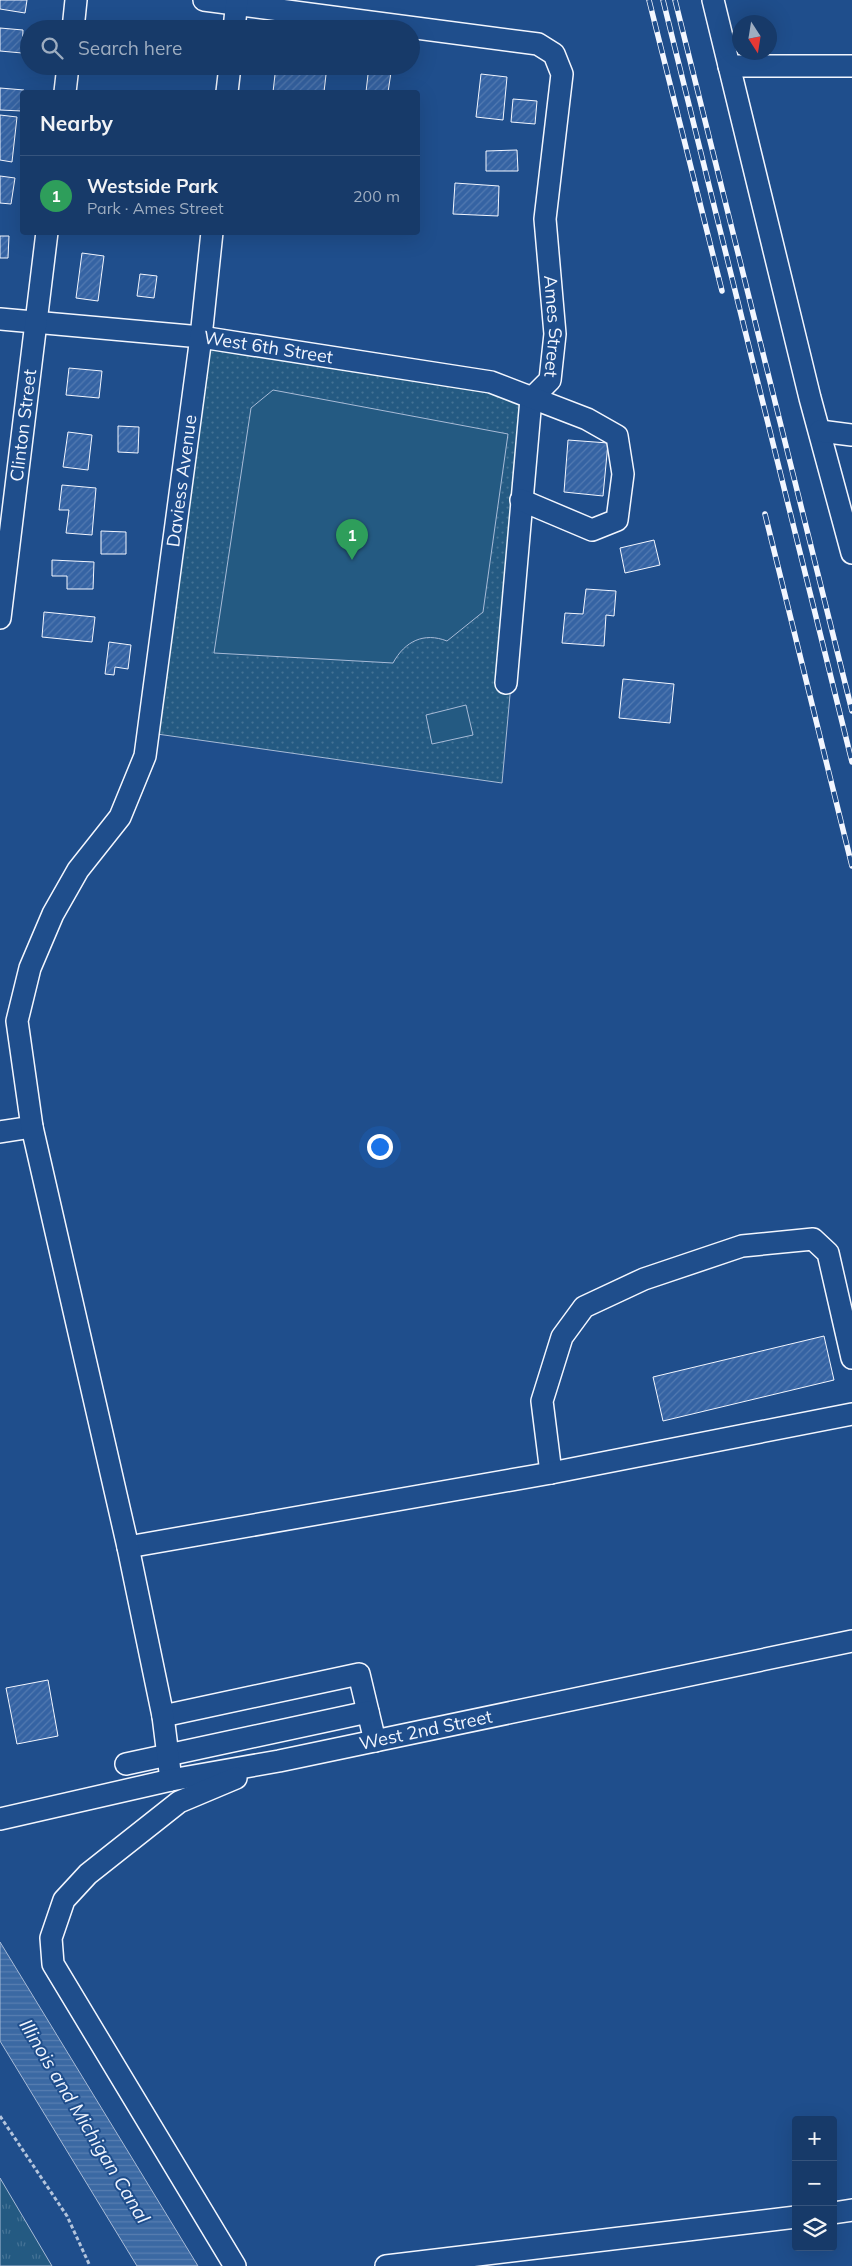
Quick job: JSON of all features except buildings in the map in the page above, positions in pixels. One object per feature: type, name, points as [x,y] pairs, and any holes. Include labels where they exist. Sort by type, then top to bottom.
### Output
[{"type":"street","points":[[74,20],[76,0]]},
{"type":"street","points":[[204,0],[237,2],[235,20]]},
{"type":"street","points":[[713,0],[810,398],[852,553]]},
{"type":"street","name":"Ames Street","points":[[237,2],[366,20]]},
{"type":"street","name":"Ames Street","points":[[420,28],[538,44],[554,54],[562,74],[545,219],[555,334],[550,380],[531,399],[506,683]]},
{"type":"street","points":[[729,66],[852,66]]},
{"type":"street","points":[[65,90],[67,75]]},
{"type":"street","points":[[227,90],[229,75]]},
{"type":"street","name":"Clinton Street","points":[[0,618],[47,235]]},
{"type":"street","name":"Daviess Avenue","points":[[171,1780],[163,1716],[128,1546],[32,1127],[17,1021],[30,968],[53,914],[78,870],[120,817],[145,756],[201,337],[212,235]]},
{"type":"street","name":"West 6th Street","points":[[0,319],[201,337],[491,382],[587,419],[617,436],[623,474],[617,520],[592,530],[522,500]]},
{"type":"street","points":[[820,431],[852,435]]},
{"type":"street","points":[[0,1132],[32,1127]]},
{"type":"street","points":[[551,1473],[542,1401],[562,1337],[584,1307],[644,1279],[742,1246],[813,1239],[828,1253],[852,1358]]},
{"type":"street","points":[[128,1546],[551,1473],[852,1414]]},
{"type":"street","name":"West 2nd Street","points":[[0,1819],[171,1780],[279,1761],[852,1641]]},
{"type":"street","points":[[163,1716],[359,1674],[375,1741]]},
{"type":"street","points":[[126,1764],[368,1712]]},
{"type":"street","points":[[235,2266],[53,1964],[51,1938],[64,1900],[88,1874],[179,1802],[279,1761]]},
{"type":"street","points":[[837,2212],[852,2210]]},
{"type":"street","points":[[386,2266],[792,2217]]},
{"type":"path","points":[[0,2116],[67,2216],[90,2266]]},
{"type":"green space","points":[[212,328],[538,386],[502,783],[157,734]]},
{"type":"green space","points":[[273,390],[508,434],[483,612],[447,641],[439,638],[416,640],[403,649],[393,663],[214,653],[251,408]]},
{"type":"green space","points":[[466,705],[473,735],[432,744],[426,715]]},
{"type":"green space","points":[[0,2178],[52,2266],[0,2266]]},
{"type":"water","name":"Illinois and Michigan Canal","points":[[0,1942],[198,2266],[137,2266],[0,2041]]},
{"type":"railway","points":[[649,0],[722,291]]},
{"type":"railway","points":[[663,0],[852,762]]},
{"type":"railway","points":[[675,0],[852,711]]},
{"type":"railway","points":[[765,514],[852,866]]},
{"type":"place","name":"Westside Park","points":[[352,560]]}]
